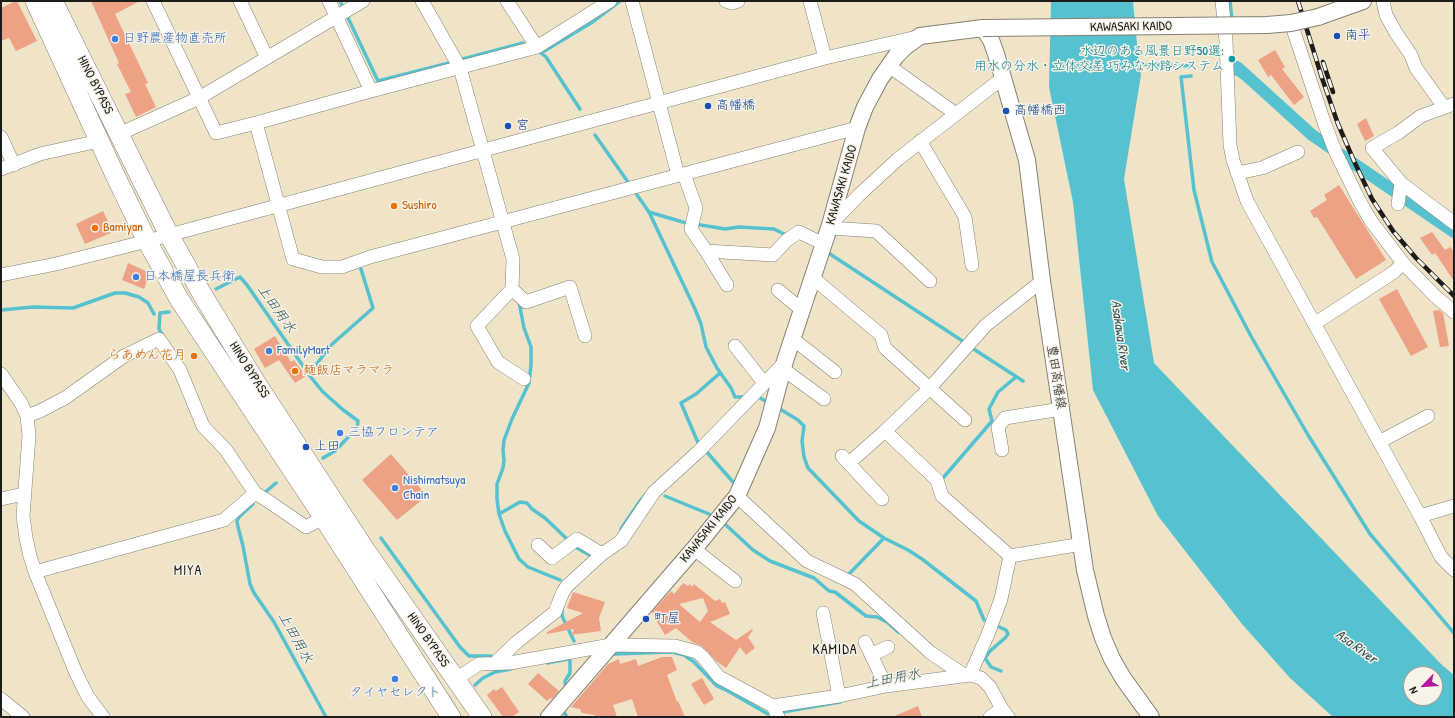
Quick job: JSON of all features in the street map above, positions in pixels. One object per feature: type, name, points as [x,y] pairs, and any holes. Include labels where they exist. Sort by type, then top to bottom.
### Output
[{"type":"highway","name":"HINO BYPASS","points":[[35,1],[99,141],[147,241],[189,314],[451,717]]},
{"type":"highway","name":"HINO BYPASS","points":[[53,1],[169,236],[202,294],[255,381],[366,551],[482,717]]},
{"type":"main road","name":"KAWASAKI KAIDO","points":[[549,717],[694,549],[737,496],[767,428],[792,339],[830,227],[857,128],[873,91],[896,56],[905,46],[920,36],[983,28],[1266,25],[1292,23],[1318,17],[1363,1]]},
{"type":"main road","name":"豊田高幡線","points":[[983,28],[991,40],[1004,77],[1027,160],[1042,281],[1090,594],[1103,638],[1123,678],[1151,717]]},
{"type":"street","points":[[154,1],[216,133],[537,47],[610,1]]},
{"type":"street","points":[[240,1],[267,58]]},
{"type":"street","points":[[330,1],[343,14],[371,91]]},
{"type":"street","points":[[119,134],[199,98],[363,1]]},
{"type":"street","points":[[422,1],[460,68],[513,259],[512,290],[477,326],[498,362],[524,379]]},
{"type":"street","points":[[507,1],[537,47]]},
{"type":"street","points":[[632,1],[658,103],[681,175],[696,208],[691,229],[727,285]]},
{"type":"street","points":[[726,1],[732,3],[738,1]]},
{"type":"street","points":[[810,1],[825,58]]},
{"type":"street","points":[[1222,1],[1226,40],[1230,146],[1237,173],[1247,201],[1441,557],[1454,570]]},
{"type":"street","points":[[1383,1],[1386,15],[1411,55],[1416,68],[1449,105],[1421,116],[1398,133],[1372,148],[1400,186],[1454,223]]},
{"type":"street","points":[[1292,23],[1317,104],[1336,153],[1351,185],[1371,221],[1403,264],[1435,296],[1454,312]]},
{"type":"street","points":[[1,275],[169,236],[825,58],[920,36]]},
{"type":"street","points":[[889,66],[956,114]]},
{"type":"street","points":[[830,227],[859,195],[920,141],[1004,77]]},
{"type":"street","points":[[256,123],[294,259],[322,267],[342,267],[370,257],[857,128]]},
{"type":"street","points":[[1,137],[14,165]]},
{"type":"street","points":[[1,170],[40,154],[99,141]]},
{"type":"street","points":[[920,141],[965,217],[972,265]]},
{"type":"street","points":[[1237,173],[1262,168],[1298,152]]},
{"type":"street","points":[[1398,204],[1400,186]]},
{"type":"street","points":[[830,227],[876,231],[930,282]]},
{"type":"street","points":[[706,251],[773,255],[788,240],[800,232],[824,244]]},
{"type":"street","points":[[1314,324],[1394,272],[1403,264]]},
{"type":"street","points":[[813,278],[881,335],[885,348],[964,420]]},
{"type":"street","points":[[882,499],[845,459],[885,431],[929,389],[986,325],[1042,281]]},
{"type":"street","points":[[512,290],[526,302],[570,288],[585,336]]},
{"type":"street","points":[[778,290],[802,310]]},
{"type":"street","points":[[27,416],[65,398],[124,356],[159,338],[180,370],[203,426],[226,450],[255,494],[306,527],[323,518]]},
{"type":"street","points":[[792,339],[835,372]]},
{"type":"street","points":[[735,346],[764,383]]},
{"type":"street","points":[[495,663],[517,642],[556,612],[563,592],[567,586],[602,554],[621,541],[654,492],[699,451],[764,383],[784,365],[824,400]]},
{"type":"street","points":[[1,374],[21,403],[27,416],[29,436],[23,516],[26,538],[34,572],[76,673],[88,697],[103,717]]},
{"type":"street","points":[[1002,450],[998,427],[1005,418],[1061,409]]},
{"type":"street","points":[[1379,442],[1428,416]]},
{"type":"street","points":[[885,431],[937,480],[942,496],[1010,556]]},
{"type":"street","points":[[1,499],[24,494]]},
{"type":"street","points":[[34,572],[224,520],[255,494]]},
{"type":"street","points":[[737,496],[807,561],[855,584],[931,653],[967,675],[981,678],[990,687],[1005,713],[990,717]]},
{"type":"street","points":[[1420,516],[1454,506]]},
{"type":"street","points":[[538,545],[552,558],[577,539],[602,554]]},
{"type":"street","points":[[1010,556],[1082,544]]},
{"type":"street","points":[[694,549],[735,581]]},
{"type":"street","points":[[967,675],[988,634],[1001,599],[1010,556]]},
{"type":"street","points":[[822,613],[840,696]]},
{"type":"street","points":[[865,642],[886,686]]},
{"type":"street","points":[[456,679],[479,664],[510,663],[611,645],[675,646],[697,652],[703,657],[719,678],[760,700],[776,711],[886,686],[967,675]]},
{"type":"street","points":[[871,655],[888,647]]},
{"type":"street","points":[[1,699],[23,717]]},
{"type":"water","points":[[1051,1],[1133,1],[1141,75],[1124,179],[1154,363],[1442,665],[1454,675],[1454,717],[1333,717],[1290,678],[1242,624],[1158,516],[1093,390],[1073,202],[1049,87]]},
{"type":"building","points":[[16,1],[37,41],[16,51],[9,38],[1,41],[1,8]]},
{"type":"building","points":[[91,1],[140,1],[115,14],[148,83],[145,84],[156,107],[136,117],[125,94],[131,92],[117,64],[119,63]]},
{"type":"building","points":[[1275,50],[1285,67],[1282,69],[1304,97],[1294,105],[1271,75],[1268,77],[1258,60]]},
{"type":"building","points":[[1366,118],[1374,136],[1365,141],[1357,124]]},
{"type":"building","points":[[1339,185],[1386,260],[1356,279],[1317,217],[1314,218],[1310,211],[1327,200],[1324,195]]},
{"type":"building","points":[[103,211],[113,232],[85,244],[76,224]]},
{"type":"building","points":[[1432,232],[1445,250],[1451,247],[1454,253],[1454,281],[1435,253],[1432,255],[1420,238]]},
{"type":"building","name":"日本橋屋長兵衛","points":[[128,263],[150,273],[144,289],[122,280]]},
{"type":"building","points":[[1397,289],[1428,347],[1411,356],[1379,299]]},
{"type":"building","points":[[1439,310],[1443,313],[1449,346],[1440,347],[1433,311]]},
{"type":"building","points":[[275,336],[291,362],[294,360],[306,376],[295,383],[279,360],[265,368],[254,349]]},
{"type":"building","name":"Nishimatsuya Chain","points":[[391,454],[427,496],[397,520],[362,480]]},
{"type":"building","points":[[683,583],[688,586],[690,584],[692,587],[694,584],[715,601],[720,599],[722,603],[725,602],[730,614],[710,622],[736,640],[752,629],[753,630],[748,637],[755,648],[746,655],[740,647],[726,668],[716,661],[702,646],[692,642],[676,628],[665,635],[656,620],[658,618],[652,612],[671,591],[674,594]],"holes":[[[703,598],[708,611],[700,622],[679,604]]]},
{"type":"building","points":[[573,592],[605,602],[599,618],[601,631],[570,635],[574,631],[573,629],[547,634],[547,632],[583,613],[567,608]]},
{"type":"building","points":[[662,657],[672,657],[677,670],[667,675],[677,702],[678,701],[685,717],[638,717],[632,699],[613,705],[617,717],[596,717],[595,715],[582,713],[580,709],[571,707],[608,664],[619,659],[620,664],[636,659],[638,666]]},
{"type":"building","points":[[538,673],[559,691],[552,699],[550,698],[547,701],[528,684]]},
{"type":"building","points":[[702,678],[714,699],[704,705],[691,684]]},
{"type":"building","points":[[502,687],[519,712],[512,717],[503,717],[487,695],[494,689],[496,691]]},
{"type":"building","points":[[918,706],[922,717],[892,717]]},
{"type":"waterway","points":[[340,1],[378,81],[449,63]]},
{"type":"waterway","points":[[580,109],[546,57],[541,53],[591,23],[620,1]]},
{"type":"waterway","points":[[1230,1],[1232,20]]},
{"type":"waterway","points":[[463,59],[523,43]]},
{"type":"waterway","points":[[1136,64],[1192,66]]},
{"type":"waterway","points":[[1237,67],[1312,135],[1454,232]]},
{"type":"waterway","points":[[1230,74],[1237,74],[1271,98]]},
{"type":"waterway","points":[[1191,76],[1181,77],[1194,190],[1212,262],[1252,338],[1308,435],[1370,534],[1454,633]]},
{"type":"waterway","points":[[595,135],[628,182]]},
{"type":"waterway","points":[[635,192],[649,212],[695,309],[701,324],[706,347],[717,368],[731,388],[735,397],[746,397]]},
{"type":"waterway","points":[[649,212],[686,223]]},
{"type":"waterway","points":[[695,224],[725,229],[739,227],[774,229],[786,235]]},
{"type":"waterway","points":[[827,252],[964,342]]},
{"type":"waterway","points":[[310,376],[330,346],[373,308],[361,269]]},
{"type":"waterway","name":"上田用水","points":[[216,289],[240,277],[322,391],[358,421],[357,428],[335,451],[323,458]]},
{"type":"waterway","name":"上田用水","points":[[1,310],[33,307],[73,308],[115,293],[125,293],[139,297],[148,303],[154,314]]},
{"type":"waterway","points":[[519,302],[524,328],[531,347],[531,365],[529,383],[504,440],[503,468],[497,484],[499,514],[505,531],[519,559],[528,567],[560,580]]},
{"type":"waterway","points":[[163,336],[159,329],[160,313],[169,312]]},
{"type":"waterway","points":[[972,348],[1023,381]]},
{"type":"waterway","points":[[699,445],[681,403],[696,394],[720,373]]},
{"type":"waterway","points":[[942,481],[992,421],[989,409],[998,392],[1016,377]]},
{"type":"waterway","points":[[757,396],[767,402]]},
{"type":"waterway","points":[[780,409],[798,420],[804,426],[802,441],[804,457],[808,468],[859,521],[884,538],[922,559],[976,601],[984,620]]},
{"type":"waterway","points":[[705,450],[733,482]]},
{"type":"waterway","name":"上田用水","points":[[263,494],[276,483]]},
{"type":"waterway","points":[[621,529],[645,495]]},
{"type":"waterway","points":[[665,496],[709,514]]},
{"type":"waterway","points":[[499,514],[520,502],[527,503],[567,539]]},
{"type":"waterway","name":"上田用水","points":[[253,504],[239,517],[237,521],[250,584],[254,593],[274,622],[326,717]]},
{"type":"waterway","points":[[726,525],[753,550],[770,561],[814,578],[829,591],[835,592],[866,616],[877,617],[887,622],[898,632]]},
{"type":"waterway","points":[[381,538],[460,647],[469,656],[491,656]]},
{"type":"waterway","points":[[847,576],[884,538]]},
{"type":"waterway","points":[[577,548],[593,557]]},
{"type":"waterway","points":[[562,609],[562,616],[574,641]]},
{"type":"waterway","points":[[997,626],[1006,630],[1008,634],[990,651],[985,658],[991,667],[1001,671]]},
{"type":"waterway","name":"上田用水","points":[[614,654],[672,652],[684,655],[694,662],[717,686],[768,714]]},
{"type":"waterway","points":[[566,689],[565,681],[570,673],[570,658]]},
{"type":"waterway","name":"上田用水","points":[[547,663],[568,659]]},
{"type":"waterway","name":"上田用水","points":[[475,685],[483,678],[495,672],[511,669]]},
{"type":"waterway","name":"上田用水","points":[[783,712],[840,702]]},
{"type":"waterway","points":[[563,711],[567,717]]},
{"type":"railway","points":[[1298,1],[1338,124],[1372,199],[1393,231],[1416,258],[1454,296]]},
{"type":"railway","points":[[1323,62],[1333,92]]},
{"type":"place","name":"南平","points":[[1337,36]]},
{"type":"place","name":"日野農産物直売所","points":[[115,39]]},
{"type":"place","name":"水辺のある風景日野50選: 用水の分水・立体交差 巧みな水路システム","points":[[1232,59]]},
{"type":"place","name":"高幡橋","points":[[708,106]]},
{"type":"place","name":"高幡橋西","points":[[1006,111]]},
{"type":"place","name":"宮","points":[[508,126]]},
{"type":"place","name":"Sushiro","points":[[394,206]]},
{"type":"place","name":"Bamiyan","points":[[95,228]]},
{"type":"place","name":"日本橋屋長兵衛","points":[[136,277]]},
{"type":"place","name":"FamilyMart","points":[[269,351]]},
{"type":"place","name":"らあめん花月","points":[[194,356]]},
{"type":"place","name":"麺飯店マラマラ","points":[[295,371]]},
{"type":"place","name":"三協フロンテア","points":[[340,433]]},
{"type":"place","name":"上田","points":[[306,447]]},
{"type":"place","name":"Nishimatsuya Chain","points":[[395,488]]},
{"type":"place","name":"町屋","points":[[646,619]]},
{"type":"place","name":"タイヤセレクト","points":[[395,679]]},
{"type":"district","name":"MIYA","points":[[188,571]]},
{"type":"district","name":"KAMIDA","points":[[835,650]]},
{"type":"water label","name":"Asakawa River","points":[[1120,335]]},
{"type":"water label","name":"Asa River","points":[[1356,647]]}]
